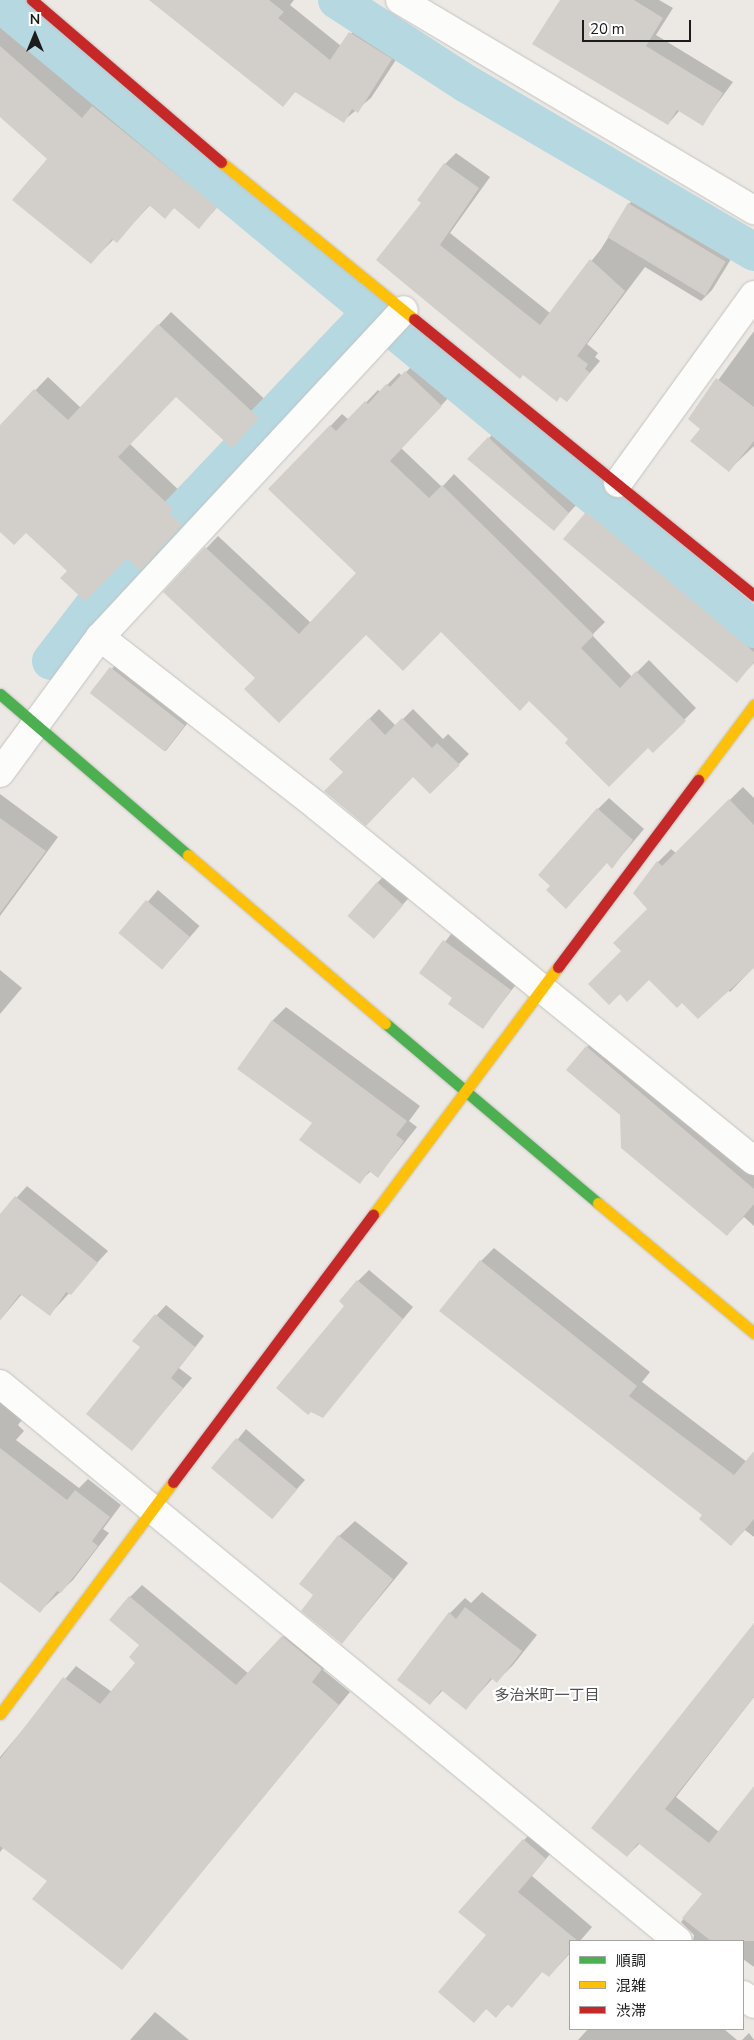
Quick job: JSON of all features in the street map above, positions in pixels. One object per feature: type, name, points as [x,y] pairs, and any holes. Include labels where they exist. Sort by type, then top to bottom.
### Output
[{"type":"street","points":[[32,0],[151,105],[401,314],[618,483],[754,595]]},
{"type":"street","points":[[400,0],[754,210]]},
{"type":"street","points":[[618,483],[754,295]]},
{"type":"street","points":[[0,773],[100,637],[401,314]]},
{"type":"street","points":[[100,637],[318,807],[540,990],[754,1161]]},
{"type":"street","points":[[0,694],[467,1094],[754,1333]]},
{"type":"street","points":[[0,1714],[467,1094],[540,990],[754,706]]},
{"type":"street","points":[[0,1384],[677,1940]]},
{"type":"street","points":[[744,1996],[754,2004]]},
{"type":"building","points":[[149,0],[269,0],[284,12],[278,18],[330,60],[349,32],[392,59],[358,113],[352,109],[344,123],[295,92],[283,107]]},
{"type":"building","points":[[560,0],[634,0],[663,18],[646,46],[723,93],[703,126],[677,110],[668,125],[532,44]]},
{"type":"building","points":[[0,46],[82,118],[92,106],[217,207],[199,229],[174,208],[165,219],[149,205],[117,243],[112,239],[91,264],[12,200],[47,159],[0,117]]},
{"type":"building","points":[[444,163],[479,188],[440,245],[540,325],[590,259],[625,291],[577,356],[588,364],[585,369],[590,373],[567,402],[560,397],[557,402],[523,375],[520,379],[376,260],[421,203],[417,200]]},
{"type":"building","points":[[628,203],[726,262],[705,296],[607,237]]},
{"type":"building","points":[[158,324],[259,418],[232,448],[176,397],[118,457],[173,509],[169,513],[182,525],[140,571],[127,558],[85,601],[60,578],[67,571],[26,533],[14,545],[0,532],[0,425],[34,389],[68,420]]},
{"type":"building","points":[[405,371],[442,406],[390,461],[429,498],[442,485],[594,635],[581,648],[620,688],[636,671],[686,721],[653,753],[648,748],[609,787],[565,743],[568,739],[529,701],[520,711],[441,632],[403,671],[366,635],[279,723],[244,689],[255,678],[163,592],[205,547],[299,634],[356,573],[268,489],[330,425],[336,431],[365,401],[368,404],[386,384],[390,387]]},
{"type":"building","points":[[716,378],[754,407],[754,441],[729,472],[690,441],[700,429],[688,419]]},
{"type":"building","points":[[488,437],[569,513],[554,531],[467,459]]},
{"type":"building","points":[[586,512],[754,652],[754,662],[737,683],[563,539]]},
{"type":"building","points":[[110,667],[185,725],[165,751],[90,693]]},
{"type":"building","points":[[369,718],[385,735],[402,718],[432,748],[437,743],[460,765],[430,794],[413,777],[366,826],[324,791],[343,772],[329,759]]},
{"type":"building","points":[[729,799],[754,825],[754,968],[698,1019],[682,1003],[677,1008],[649,980],[627,1002],[620,994],[609,1005],[588,984],[621,951],[613,943],[647,909],[633,893],[657,861],[662,866]]},
{"type":"building","points":[[597,808],[633,840],[612,869],[607,863],[566,909],[546,890],[550,886],[538,875]]},
{"type":"building","points":[[0,818],[46,851],[0,913]]},
{"type":"building","points":[[377,882],[403,905],[374,939],[347,916]]},
{"type":"building","points":[[146,900],[190,937],[162,970],[118,933]]},
{"type":"building","points":[[443,940],[511,990],[483,1029],[448,1004],[452,998],[419,973]]},
{"type":"building","points":[[272,1020],[407,1121],[396,1135],[404,1141],[378,1178],[369,1171],[360,1184],[299,1140],[312,1123],[237,1069]]},
{"type":"building","points":[[586,1046],[754,1189],[754,1204],[727,1236],[621,1148],[620,1115],[566,1070]]},
{"type":"building","points":[[15,1196],[98,1263],[71,1295],[66,1292],[50,1316],[20,1294],[0,1320],[0,1214]]},
{"type":"building","points":[[480,1260],[637,1386],[629,1396],[734,1475],[754,1451],[754,1519],[731,1546],[699,1519],[702,1515],[439,1311]]},
{"type":"building","points":[[357,1280],[403,1319],[323,1418],[311,1412],[308,1415],[276,1388],[344,1306],[339,1301]]},
{"type":"building","points":[[155,1314],[195,1347],[171,1378],[183,1388],[132,1451],[86,1414],[140,1347],[132,1341]]},
{"type":"building","points":[[236,1438],[297,1489],[272,1519],[211,1468]]},
{"type":"building","points":[[0,1448],[67,1500],[75,1490],[110,1517],[92,1541],[98,1546],[61,1593],[57,1591],[40,1613],[0,1582]]},
{"type":"building","points":[[338,1535],[393,1579],[342,1644],[301,1611],[313,1595],[299,1584]]},
{"type":"building","points":[[129,1596],[236,1685],[282,1636],[322,1669],[312,1682],[339,1705],[122,1970],[32,1899],[47,1881],[0,1846],[0,1759],[63,1677],[100,1704],[135,1663],[129,1657],[139,1645],[109,1620]]},
{"type":"building","points":[[465,1607],[522,1651],[497,1683],[491,1678],[466,1710],[441,1690],[430,1705],[397,1680],[449,1612],[456,1619]]},
{"type":"building","points":[[754,1623],[754,1697],[665,1809],[709,1843],[754,1786],[754,1941],[710,1940],[682,1918],[702,1894],[638,1843],[627,1857],[591,1828]]},
{"type":"building","points":[[523,1839],[546,1859],[518,1892],[577,1940],[569,1940],[569,1953],[549,1977],[542,1972],[512,2008],[507,2004],[496,2018],[486,2009],[474,2023],[438,1992],[486,1935],[458,1912]]},
{"type":"waterway","points":[[337,0],[467,84],[754,252]]},
{"type":"waterway","points":[[0,3],[754,629]]},
{"type":"waterway","points":[[51,661],[97,601],[372,311]]},
{"type":"traffic: fast","points":[[0,694],[188,855]]},
{"type":"traffic: fast","points":[[385,1023],[598,1203]]},
{"type":"traffic: slow","points":[[221,162],[414,319]]},
{"type":"traffic: slow","points":[[698,780],[754,705]]},
{"type":"traffic: slow","points":[[188,855],[385,1023]]},
{"type":"traffic: slow","points":[[373,1215],[558,967]]},
{"type":"traffic: slow","points":[[598,1203],[754,1333]]},
{"type":"traffic: slow","points":[[0,1714],[173,1482]]},
{"type":"traffic: jam","points":[[32,0],[221,162]]},
{"type":"traffic: jam","points":[[414,319],[754,595]]},
{"type":"traffic: jam","points":[[558,967],[698,780]]},
{"type":"traffic: jam","points":[[173,1482],[373,1215]]},
{"type":"district","name":"多治米町一丁目","points":[[547,1696]]}]
